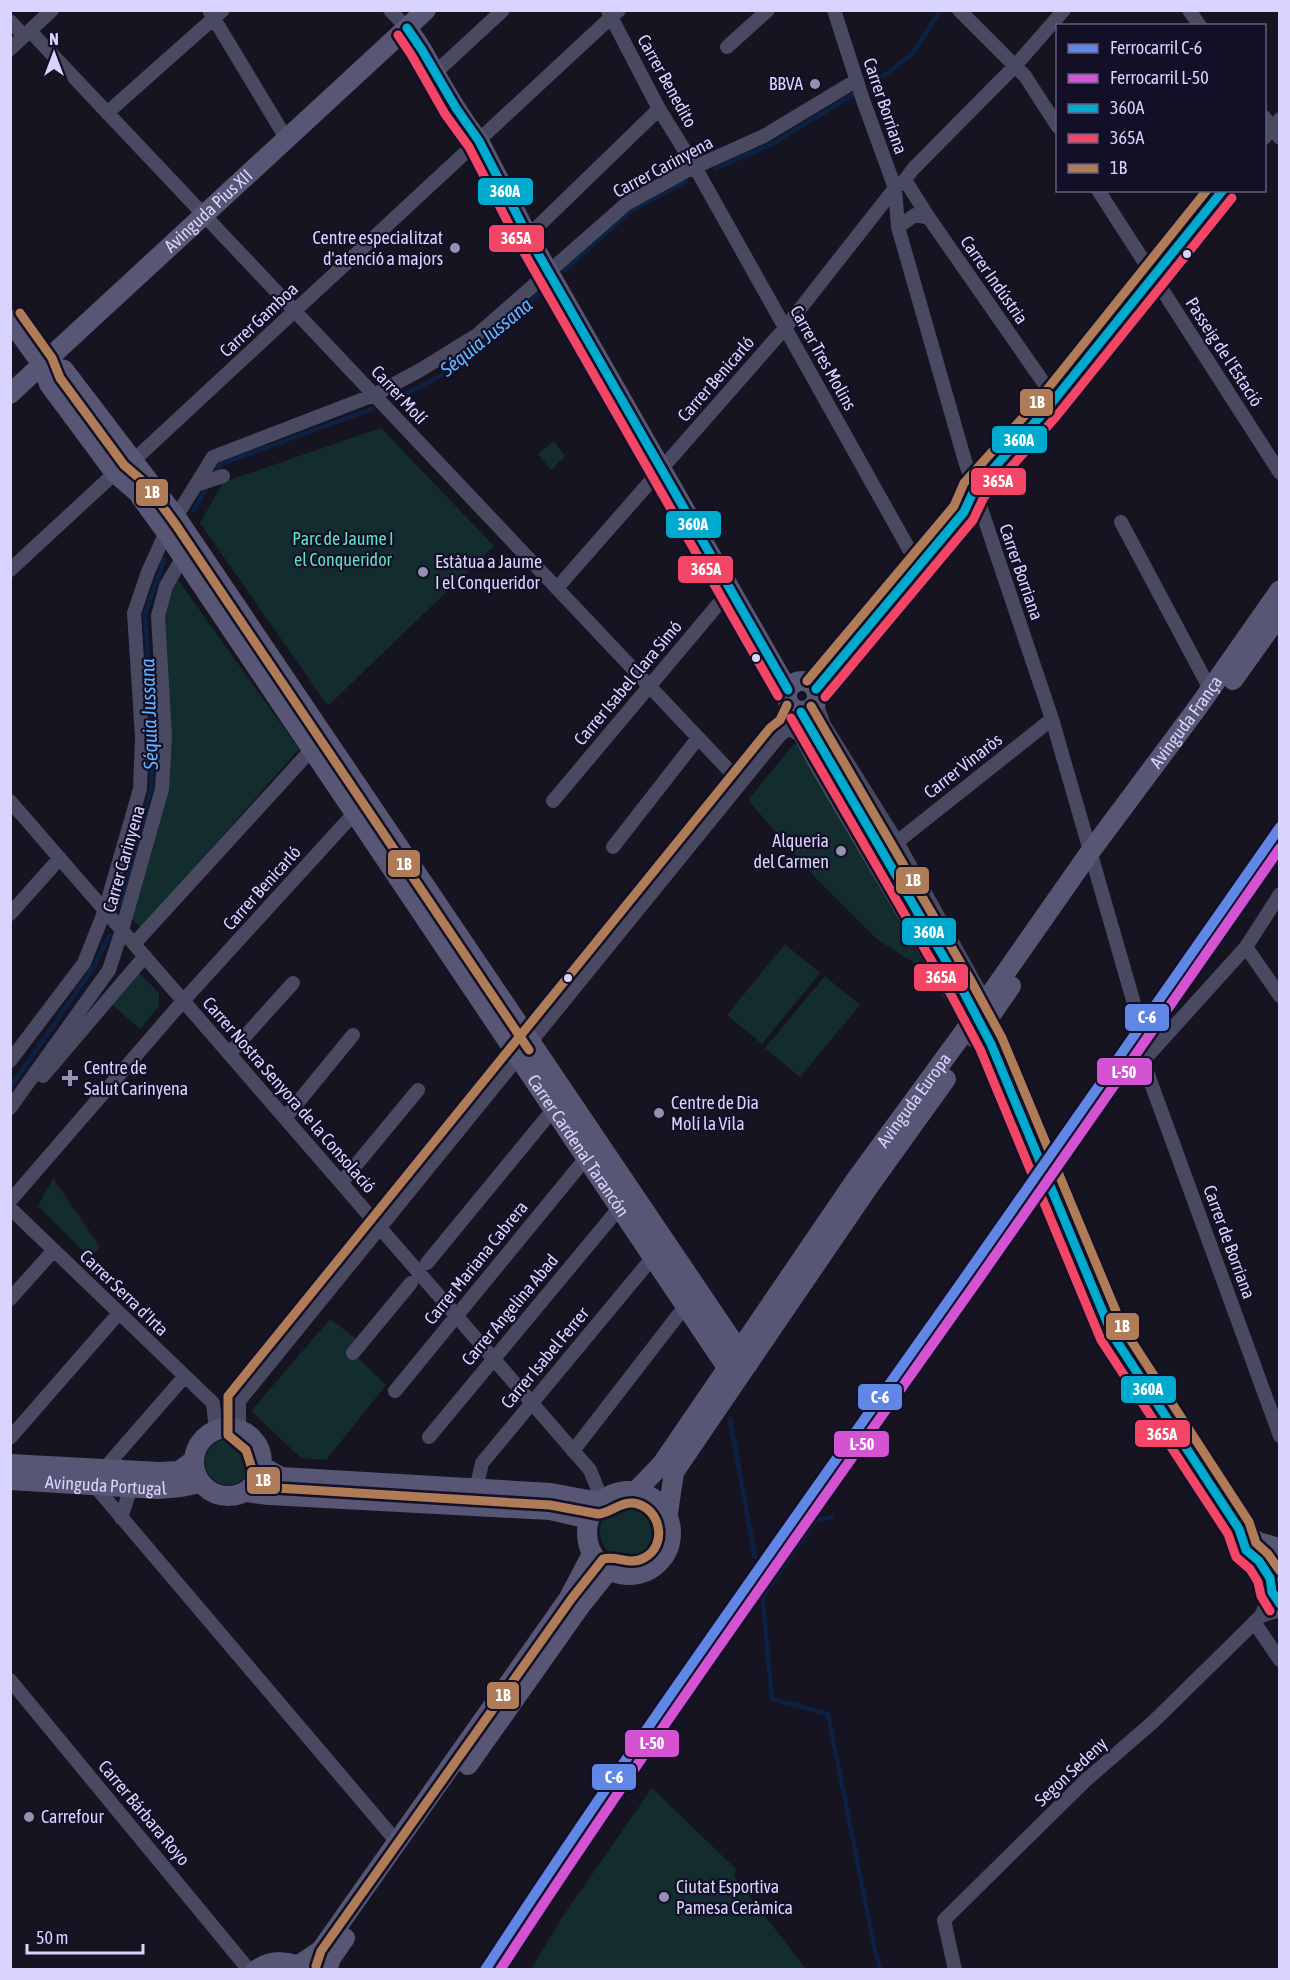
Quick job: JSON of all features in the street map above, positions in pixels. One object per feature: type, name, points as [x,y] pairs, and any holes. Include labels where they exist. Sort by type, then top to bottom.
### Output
[{"type":"main road","name":"Avinguda Pius XII","points":[[10,394],[426,10]]},
{"type":"main road","points":[[407,28],[420,43],[435,73],[469,129],[479,141],[528,236],[731,589],[778,676],[817,738],[960,986]]},
{"type":"main road","name":"Carrer Cardenal Tarancón","points":[[10,320],[42,364],[49,384],[115,473],[171,524],[183,557],[312,749],[361,806]]},
{"type":"main road","name":"Carrer Cardenal Tarancón","points":[[42,364],[64,370],[134,460],[171,524],[525,1050],[744,1358]]},
{"type":"main road","name":"Avinguda França","points":[[1092,859],[1280,590]]},
{"type":"main road","name":"Avinguda França","points":[[1092,859],[1280,614]]},
{"type":"main road","name":"Avinguda Europa","points":[[668,1513],[674,1472],[855,1181],[984,1000],[1092,859]]},
{"type":"main road","name":"Avinguda Europa","points":[[636,1491],[662,1464],[728,1369],[744,1358],[867,1189],[1092,859]]},
{"type":"main road","points":[[991,1044],[1078,1256],[1113,1334],[1239,1529],[1246,1550],[1259,1561],[1275,1596]]},
{"type":"main road","name":"Carrer Cardenal Tarancón","points":[[525,1050],[586,1158],[728,1369]]},
{"type":"main road","points":[[239,1429],[260,1448],[263,1467],[254,1485],[246,1492],[237,1495],[218,1495],[201,1483],[197,1476],[194,1460],[196,1451],[207,1435],[216,1430],[239,1429]]},
{"type":"main road","name":"Avinguda Portugal","points":[[10,1480],[179,1471],[194,1460]]},
{"type":"main road","name":"Avinguda Portugal","points":[[10,1464],[99,1477],[131,1487],[158,1489],[201,1483]]},
{"type":"main road","points":[[263,1467],[281,1477],[551,1493],[597,1507]]},
{"type":"main road","points":[[636,1491],[649,1495],[668,1513],[671,1539],[667,1552],[659,1563],[648,1571],[635,1575],[622,1575],[599,1563],[592,1554],[587,1531],[597,1507],[612,1494],[636,1491]]},
{"type":"main road","points":[[246,1492],[550,1510],[597,1507]]},
{"type":"main road","points":[[1239,1529],[1258,1542],[1279,1548],[1272,1562],[1275,1596]]},
{"type":"main road","points":[[256,1970],[274,1962],[286,1962],[302,1967],[321,1950],[569,1598],[592,1554]]},
{"type":"main road","points":[[327,1970],[338,1948],[580,1605],[609,1570]]},
{"type":"street","points":[[10,49],[52,10]]},
{"type":"street","points":[[390,10],[407,28]]},
{"type":"street","points":[[435,73],[503,10]]},
{"type":"street","points":[[727,47],[768,10]]},
{"type":"street","name":"Carrer Borriana","points":[[834,10],[857,80],[900,184],[898,227],[974,490],[1052,719],[1135,1007]]},
{"type":"street","points":[[959,10],[1025,76],[1056,124]]},
{"type":"street","name":"Carrer Benicarló","points":[[556,588],[785,328],[913,169],[1016,66],[1064,10]]},
{"type":"street","points":[[1189,10],[1199,24]]},
{"type":"street","points":[[107,112],[215,13],[286,138]]},
{"type":"street","name":"Carrer Benedito","points":[[613,13],[659,109],[695,167]]},
{"type":"street","name":"Carrer Gamboa","points":[[134,460],[479,141],[613,13]]},
{"type":"street","name":"Carrer Molí","points":[[10,21],[27,34],[107,112],[741,783]]},
{"type":"street","name":"Carrer Carinyena","points":[[10,1061],[84,963],[105,910],[140,789],[142,737],[134,613],[148,572],[171,524],[213,458],[374,395],[422,369],[477,335],[626,204],[695,167],[764,136],[857,80]]},
{"type":"street","points":[[528,236],[659,109]]},
{"type":"street","name":"Carrer Tres Molins","points":[[695,167],[919,567]]},
{"type":"street","name":"Carrer Indústria","points":[[900,184],[929,218],[1055,399]]},
{"type":"street","name":"Passeig de l'Estació","points":[[1099,192],[1280,473]]},
{"type":"street","points":[[239,1429],[239,1401],[741,783],[798,709],[964,512],[974,490],[1055,399],[1221,192]]},
{"type":"street","points":[[898,227],[915,215],[929,218]]},
{"type":"street","name":"Carrer Cardenal Tarancón","points":[[99,449],[119,461],[134,460]]},
{"type":"street","points":[[10,570],[115,473]]},
{"type":"street","points":[[199,483],[223,476]]},
{"type":"street","points":[[1121,522],[1210,689]]},
{"type":"street","name":"Carrer Carinyena","points":[[10,1108],[109,970],[123,930],[162,789],[165,736],[158,615],[166,586],[183,557]]},
{"type":"street","name":"Carrer Isabel Clara Simó","points":[[553,801],[731,589]]},
{"type":"street","points":[[798,709],[800,735],[817,767],[968,1024]]},
{"type":"street","points":[[798,709],[824,724],[897,842],[984,1000]]},
{"type":"street","name":"Carrer Vinaròs","points":[[897,842],[1052,719]]},
{"type":"street","points":[[613,847],[698,738]]},
{"type":"street","points":[[817,738],[817,767]]},
{"type":"street","points":[[134,944],[312,749]]},
{"type":"street","name":"Carrer Nostra Senyora de la Consolació","points":[[10,801],[590,1470],[597,1507]]},
{"type":"street","name":"Carrer Benicarló","points":[[10,1201],[183,1001],[361,806]]},
{"type":"street","points":[[10,914],[60,858]]},
{"type":"street","points":[[1280,894],[1246,947],[1280,996]]},
{"type":"street","name":"Carrer de Borriana","points":[[1246,947],[1143,1061],[1280,1436]]},
{"type":"street","points":[[10,1114],[145,956]]},
{"type":"street","points":[[230,1054],[293,983]]},
{"type":"street","points":[[285,1118],[353,1035]]},
{"type":"street","points":[[341,1183],[418,1090]]},
{"type":"street","points":[[427,1263],[547,1118]]},
{"type":"street","name":"Carrer Mariana Cabrera","points":[[395,1391],[586,1158]]},
{"type":"street","name":"Carrer Angelina Abad","points":[[429,1437],[620,1207]]},
{"type":"street","name":"Carrer Serra d'Irta","points":[[10,1208],[213,1403]]},
{"type":"street","points":[[10,1299],[54,1250]]},
{"type":"street","name":"Carrer Isabel Ferrer","points":[[476,1489],[482,1463],[653,1257]]},
{"type":"street","points":[[353,1353],[411,1283]]},
{"type":"street","points":[[573,1450],[686,1305]]},
{"type":"street","points":[[10,1438],[119,1313]]},
{"type":"street","points":[[185,1376],[99,1477],[121,1518],[397,1842]]},
{"type":"street","points":[[216,1430],[213,1403],[239,1401]]},
{"type":"street","points":[[121,1518],[131,1487]]},
{"type":"street","name":"Segon Sedeny","points":[[955,1970],[944,1920],[1086,1780],[1153,1722],[1257,1619],[1275,1596]]},
{"type":"street","points":[[1257,1619],[1280,1660]]},
{"type":"street","name":"Carrer Bárbara Royo","points":[[10,1680],[249,1970]]},
{"type":"green space","name":"Parc de Jaume I el Conqueridor","points":[[381,428],[494,546],[328,706],[200,523],[223,482]]},
{"type":"green space","points":[[554,441],[565,456],[551,470],[538,454]]},
{"type":"green space","points":[[176,577],[299,749],[141,928],[132,919],[157,826],[164,616],[169,593]]},
{"type":"green space","points":[[794,744],[797,745],[928,972],[877,939],[814,876],[748,800]]},
{"type":"green space","points":[[785,944],[820,973],[762,1044],[727,1015]]},
{"type":"green space","points":[[138,972],[159,993],[159,1006],[140,1029],[111,1004]]},
{"type":"green space","points":[[825,976],[860,1005],[800,1077],[765,1048]]},
{"type":"green space","points":[[53,1178],[100,1247],[90,1258],[38,1206]]},
{"type":"green space","points":[[330,1319],[358,1340],[353,1353],[386,1385],[326,1460],[301,1458],[251,1411]]},
{"type":"green space","points":[[228,1439],[244,1446],[251,1462],[244,1478],[228,1485],[212,1478],[205,1462],[212,1446]]},
{"type":"green space","points":[[624,1501],[636,1501],[647,1506],[655,1514],[660,1531],[658,1543],[647,1556],[636,1561],[624,1561],[613,1556],[605,1548],[600,1537],[600,1525],[605,1514],[613,1506]]},
{"type":"green space","name":"Ciutat Esportiva Pamesa Ceràmica","points":[[652,1788],[736,1869],[734,1876],[806,1969],[531,1969],[561,1919]]},
{"type":"waterway","name":"Séquia Jussana","points":[[874,83],[912,54],[939,12]]},
{"type":"waterway","name":"Séquia Jussana","points":[[716,168],[770,145],[854,94]]},
{"type":"waterway","name":"Séquia Jussana","points":[[565,270],[629,212],[686,181]]},
{"type":"waterway","name":"Séquia Jussana","points":[[398,398],[442,375],[482,346],[541,292]]},
{"type":"waterway","name":"Séquia Jussana","points":[[214,475],[221,464],[372,409]]},
{"type":"waterway","name":"Séquia Jussana","points":[[194,510],[208,485]]},
{"type":"waterway","name":"Séquia Jussana","points":[[120,904],[151,789],[153,736],[145,614],[164,560]]},
{"type":"waterway","name":"Séquia Jussana","points":[[10,1088],[93,968],[109,936]]},
{"type":"waterway","points":[[730,1419],[755,1557]]},
{"type":"waterway","points":[[763,1596],[816,1520],[832,1517]]},
{"type":"waterway","points":[[762,1593],[772,1699],[828,1714],[876,1955],[881,1970]]},
{"type":"tunnel","points":[[960,985],[983,1028]]},
{"type":"rail line","name":"C-6","points":[[485,1970],[666,1702],[1280,827]]},
{"type":"rail line","name":"L-50","points":[[500,1970],[678,1705],[1280,848]]},
{"type":"transit line","name":"360A","points":[[407,28],[479,141],[528,236],[788,690]]},
{"type":"transit line","name":"365A","points":[[398,35],[445,114],[469,147],[518,242],[778,696]]},
{"type":"transit line","name":"1B","points":[[807,681],[954,506],[964,483],[1037,402],[1205,192]]},
{"type":"transit line","name":"360A","points":[[816,689],[964,512],[974,490],[1046,410],[1221,192]]},
{"type":"transit line","name":"365A","points":[[825,697],[973,520],[984,497],[1055,418],[1232,198]]},
{"type":"transit line","name":"1B","points":[[20,313],[52,358],[60,378],[124,465],[146,484],[176,525],[529,1050]]},
{"type":"transit line","name":"1B","points":[[316,1966],[321,1951],[572,1598],[603,1559],[634,1561],[652,1552],[659,1536],[658,1527],[650,1511],[633,1503],[623,1504],[598,1514],[550,1505],[277,1488],[254,1475],[246,1450],[228,1435],[228,1396],[770,728],[780,720],[787,705]]},
{"type":"transit line","name":"1B","points":[[811,706],[1002,1038],[1123,1328],[1249,1522],[1256,1543],[1268,1554],[1280,1571]]},
{"type":"transit line","name":"360A","points":[[801,712],[960,985],[991,1044],[1112,1334],[1239,1529],[1246,1550],[1259,1561],[1270,1578],[1272,1592],[1280,1604]]},
{"type":"transit line","name":"365A","points":[[791,718],[949,991],[980,1049],[1101,1340],[1228,1534],[1236,1557],[1250,1569],[1270,1611]]},
{"type":"place","name":"BBVA","points":[[815,84]]},
{"type":"place","name":"Centre especialitzat d'atenció a majors","points":[[455,248]]},
{"type":"place","name":"Estàtua a Jaume I el Conqueridor","points":[[423,572]]},
{"type":"place","name":"Alqueria del Carmen","points":[[841,851]]},
{"type":"place","name":"Centre de Salut Carinyena","points":[[70,1078]]},
{"type":"place","name":"Centre de Dia Molí la Vila","points":[[659,1113]]},
{"type":"place","name":"Carrefour","points":[[29,1817]]},
{"type":"place","name":"Ciutat Esportiva Pamesa Ceràmica","points":[[664,1897]]}]
